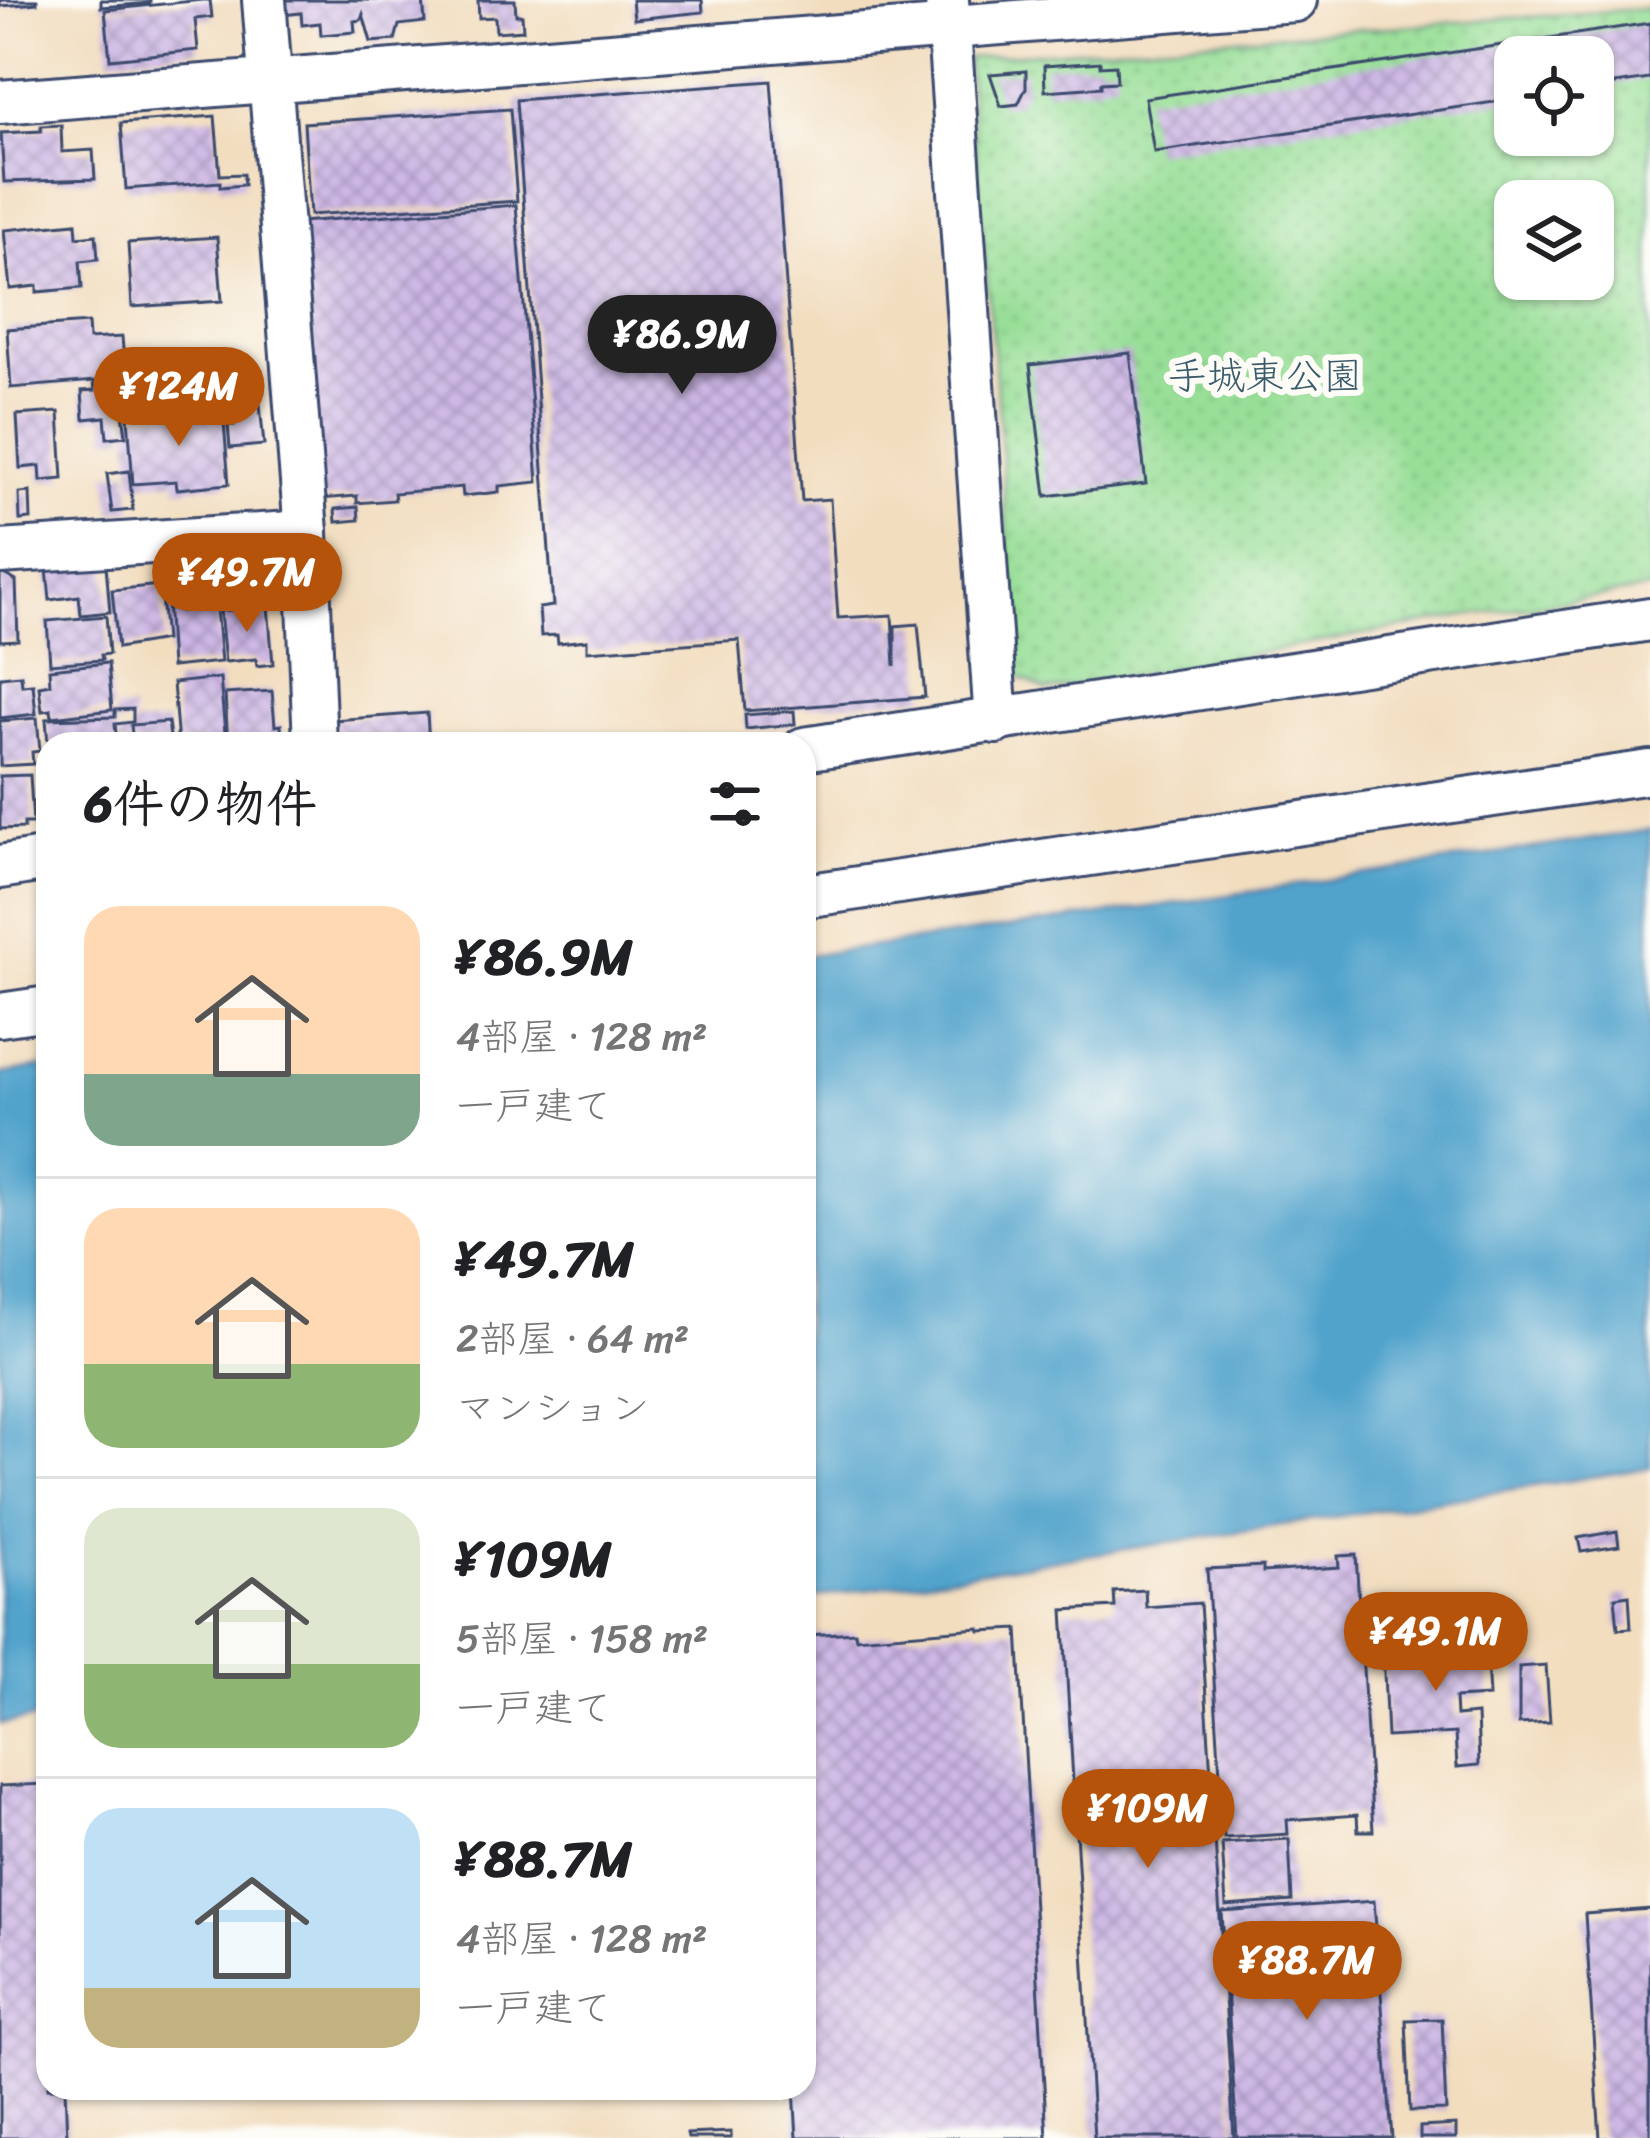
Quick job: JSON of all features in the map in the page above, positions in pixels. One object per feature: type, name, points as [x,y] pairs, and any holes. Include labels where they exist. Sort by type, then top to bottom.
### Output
[{"type":"street","points":[[264,0],[306,532],[314,732]]},
{"type":"street","points":[[0,102],[269,84],[947,12],[1295,0]]},
{"type":"street","points":[[947,12],[996,722]]},
{"type":"street","points":[[0,552],[306,532]]},
{"type":"street","points":[[816,747],[1650,619]]},
{"type":"street","points":[[816,894],[1650,772]]},
{"type":"street","points":[[0,867],[36,862]]},
{"type":"street","points":[[0,1015],[36,1010]]},
{"type":"green space","name":"手城東公園","points":[[1650,8],[1650,589],[1465,616],[1047,691],[1016,675],[1000,426],[967,58]]},
{"type":"water","points":[[1650,830],[1650,1468],[816,1597],[816,954]]},
{"type":"water","points":[[36,1068],[36,1719],[0,1724],[0,1074]]},
{"type":"building","points":[[0,0],[37,0],[37,3],[0,6]]},
{"type":"building","points":[[101,0],[150,0],[150,3],[101,7]]},
{"type":"building","points":[[210,0],[212,17],[195,19],[198,50],[110,59],[105,10]]},
{"type":"building","points":[[281,0],[423,0],[425,22],[399,25],[395,40],[371,42],[363,14],[354,21],[355,32],[321,35],[320,23],[302,25],[301,13],[282,15]]},
{"type":"building","points":[[478,0],[515,0],[523,30],[496,32],[495,17],[479,18]]},
{"type":"building","points":[[632,0],[702,0],[703,12],[634,19]]},
{"type":"building","points":[[1650,23],[1650,79],[1614,84],[1614,36],[1562,36]]},
{"type":"building","points":[[1494,46],[1494,102],[1154,152],[1145,98]]},
{"type":"building","points":[[1100,62],[1100,66],[1116,65],[1117,82],[1045,91],[1044,66]]},
{"type":"building","points":[[1026,71],[1026,88],[1018,104],[1001,106],[990,74]]},
{"type":"building","points":[[771,81],[802,501],[830,499],[838,618],[892,615],[895,666],[895,626],[918,624],[925,697],[745,711],[739,640],[587,651],[587,640],[558,643],[557,635],[541,636],[539,608],[553,606],[516,100]]},
{"type":"building","points":[[510,109],[517,201],[310,215],[304,123]]},
{"type":"building","points":[[215,116],[220,175],[243,174],[244,185],[220,187],[220,182],[126,189],[121,123]]},
{"type":"building","points":[[61,125],[62,152],[93,150],[95,179],[4,182],[1,133]]},
{"type":"building","points":[[516,205],[538,482],[463,496],[462,487],[394,493],[395,500],[321,499],[301,222]]},
{"type":"building","points":[[76,223],[77,237],[96,235],[98,259],[80,261],[82,288],[10,289],[4,230]]},
{"type":"building","points":[[217,237],[222,301],[132,307],[128,243]]},
{"type":"building","points":[[88,323],[89,339],[122,337],[126,436],[107,438],[105,417],[84,419],[82,391],[95,390],[94,381],[11,388],[7,329]]},
{"type":"building","points":[[1130,353],[1146,484],[1046,496],[1030,365]]},
{"type":"building","points":[[260,405],[264,445],[230,448],[232,407]]},
{"type":"building","points":[[223,410],[229,484],[177,489],[176,481],[133,484],[128,417]]},
{"type":"building","points":[[59,412],[63,479],[41,481],[40,466],[20,468],[17,415]]},
{"type":"building","points":[[129,471],[133,510],[112,512],[107,474]]},
{"type":"building","points":[[30,492],[31,519],[20,520],[19,493]]},
{"type":"building","points":[[358,507],[359,520],[336,522],[335,509]]},
{"type":"building","points":[[207,557],[218,605],[179,611],[216,608],[221,662],[171,667],[165,566]]},
{"type":"building","points":[[106,565],[110,612],[81,615],[79,596],[50,600],[47,569]]},
{"type":"building","points":[[0,572],[16,581],[18,640],[0,641]]},
{"type":"building","points":[[160,585],[165,640],[118,648],[112,590]]},
{"type":"building","points":[[268,606],[273,664],[257,666],[256,659],[225,662],[220,611]]},
{"type":"building","points":[[106,616],[109,654],[101,655],[102,660],[50,664],[47,621]]},
{"type":"building","points":[[108,663],[112,710],[52,717],[51,710],[42,711],[39,686],[50,684],[49,669]]},
{"type":"building","points":[[21,675],[22,685],[33,684],[36,714],[0,718],[0,677]]},
{"type":"building","points":[[220,678],[225,732],[177,732],[173,683]]},
{"type":"building","points":[[272,691],[275,726],[281,725],[281,732],[227,732],[225,694]]},
{"type":"building","points":[[133,709],[133,722],[115,724],[116,732],[47,732],[46,719],[115,717],[115,710]]},
{"type":"building","points":[[794,711],[795,724],[746,729],[745,715]]},
{"type":"building","points":[[427,713],[428,732],[335,732],[334,720]]},
{"type":"building","points":[[37,718],[33,764],[0,766],[0,721]]},
{"type":"building","points":[[168,722],[169,732],[132,732],[131,725]]},
{"type":"building","points":[[30,775],[33,823],[0,829],[0,776]]},
{"type":"building","points":[[1617,1531],[1619,1546],[1581,1552],[1578,1538]]},
{"type":"building","points":[[1356,1555],[1373,1831],[1358,1831],[1357,1815],[1287,1820],[1288,1834],[1224,1838],[1207,1569],[1263,1566],[1263,1572],[1339,1567],[1338,1556]]},
{"type":"building","points":[[1145,1590],[1146,1607],[1200,1603],[1234,2138],[1094,2138],[1063,1610],[1115,1607],[1114,1592]]},
{"type":"building","points":[[1629,1595],[1631,1628],[1618,1629],[1615,1597]]},
{"type":"building","points":[[1018,1629],[1047,2138],[797,2138],[795,2100],[816,2100],[816,1635],[855,1632],[856,1638]]},
{"type":"building","points":[[1486,1645],[1489,1696],[1455,1698],[1456,1716],[1477,1714],[1479,1765],[1457,1767],[1455,1733],[1387,1737],[1383,1651]]},
{"type":"building","points":[[1546,1665],[1550,1722],[1519,1724],[1519,1667]]},
{"type":"building","points":[[36,1784],[36,2100],[65,2100],[67,2138],[0,2138],[0,1786]]},
{"type":"building","points":[[1289,1839],[1292,1901],[1226,1906],[1222,1843]]},
{"type":"building","points":[[1374,1901],[1392,2138],[1237,2138],[1222,1912]]},
{"type":"building","points":[[1650,1909],[1650,2138],[1600,2138],[1585,1914]]},
{"type":"building","points":[[1442,2019],[1446,2110],[1410,2111],[1406,2020]]},
{"type":"building","points":[[1456,2125],[1456,2138],[1420,2138],[1420,2127]]},
{"type":"building","points":[[731,2132],[731,2138],[688,2138],[687,2134]]}]
